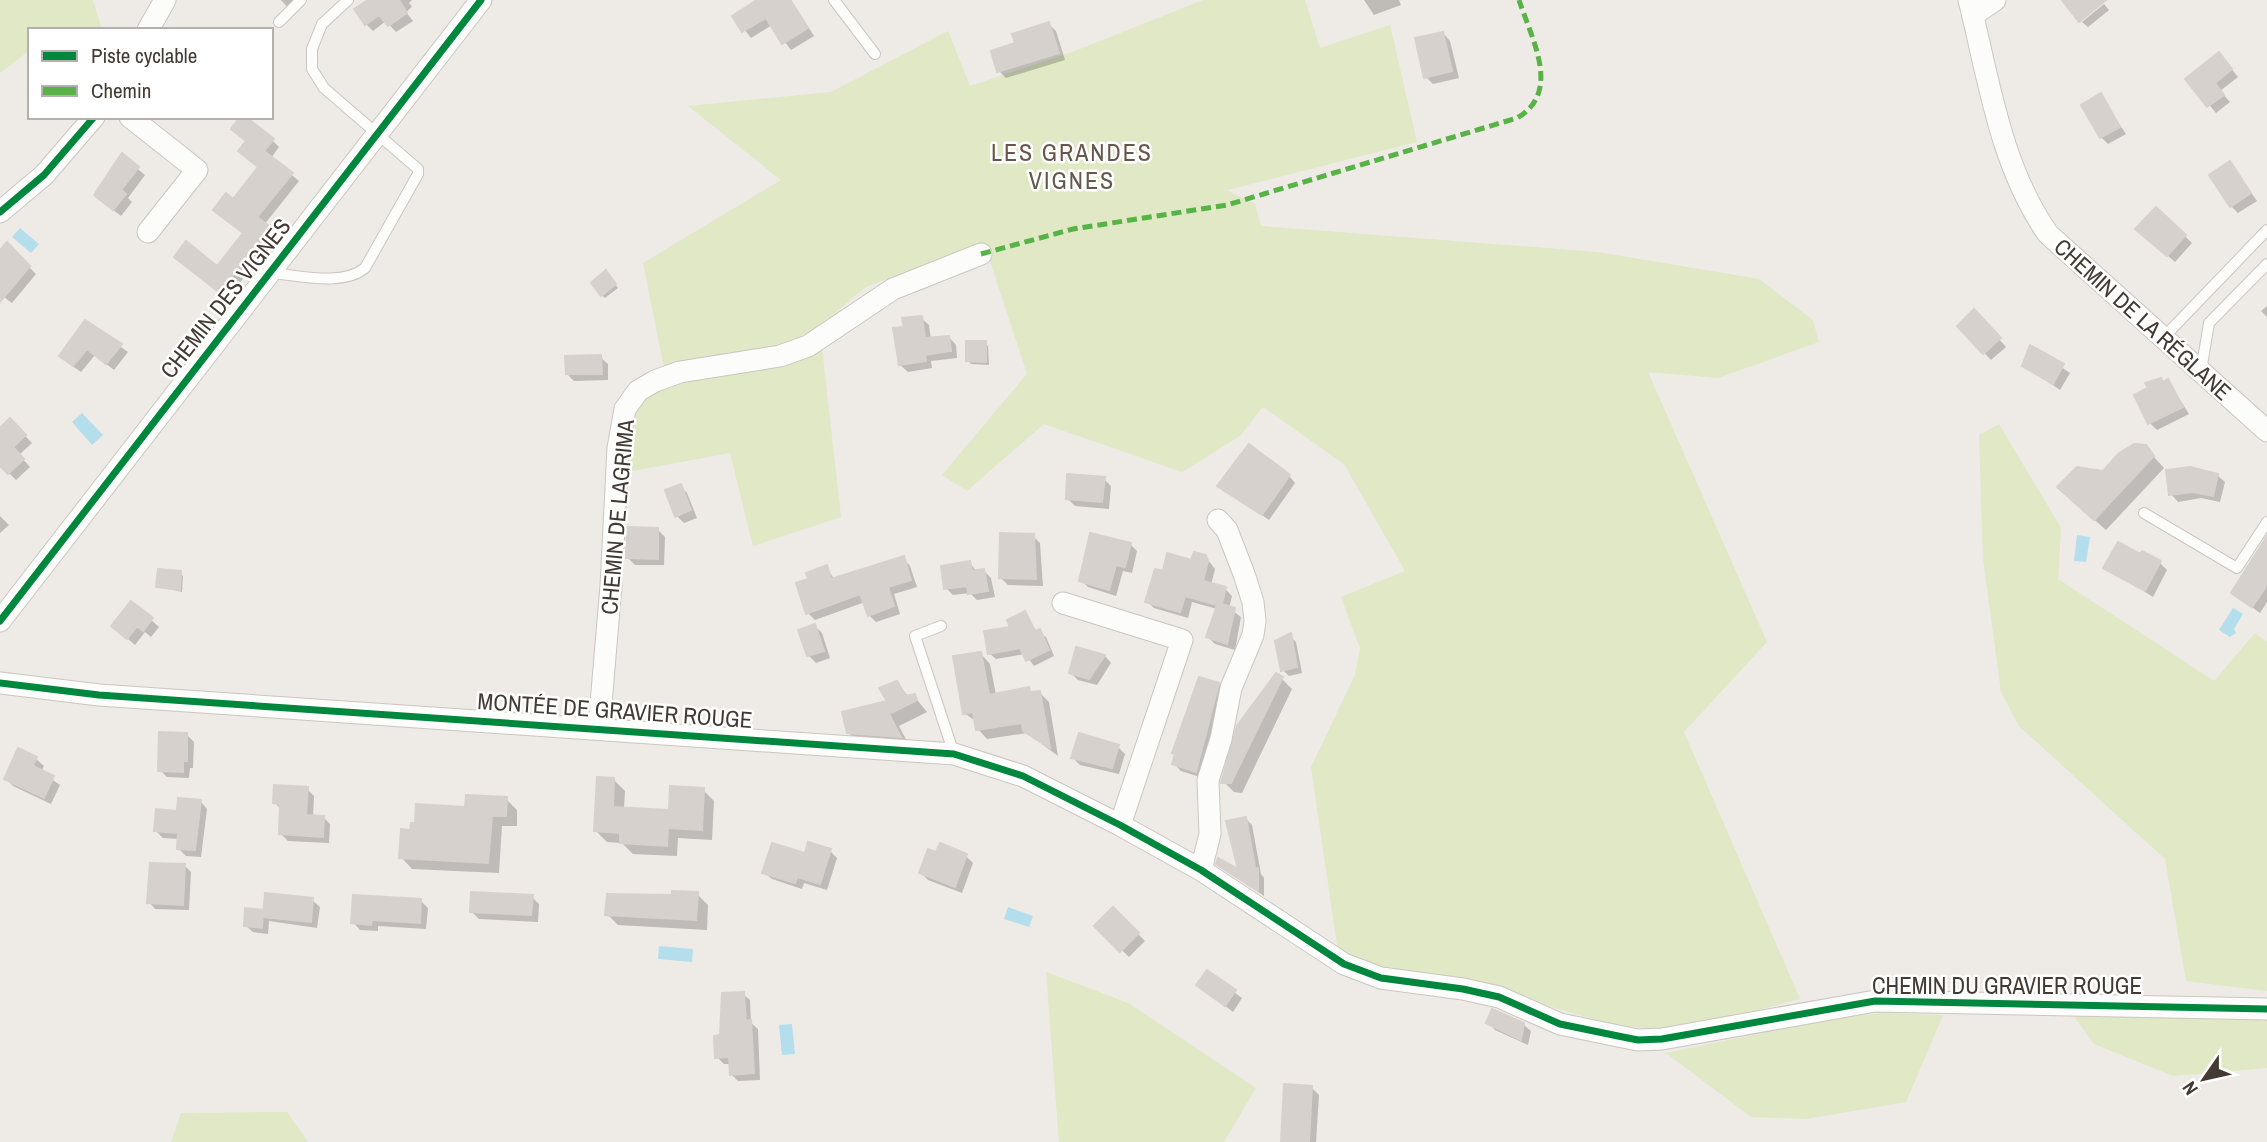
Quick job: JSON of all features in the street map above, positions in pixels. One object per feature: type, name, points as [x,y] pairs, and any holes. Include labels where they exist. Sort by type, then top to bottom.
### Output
[{"type":"street","points":[[149,28],[166,0]]},
{"type":"street","name":"CHEMIN DES VIGNES","points":[[0,621],[481,0]]},
{"type":"street","points":[[1971,8],[1995,0]]},
{"type":"street","name":"CHEMIN DE LA RÉGLANE","points":[[1971,8],[2009,156],[2030,208],[2066,253],[2267,431]]},
{"type":"street","points":[[0,212],[44,175],[92,119]]},
{"type":"street","points":[[133,119],[197,170],[148,232]]},
{"type":"street","name":"CHEMIN DE LAGRIMA","points":[[599,727],[611,586],[618,448],[625,409],[638,391],[655,381],[680,372],[780,356],[808,345],[893,289],[981,254]]},
{"type":"street","points":[[1201,870],[1210,834],[1208,780],[1221,740],[1234,677],[1253,635],[1255,621],[1253,602],[1244,574],[1227,530],[1218,520]]},
{"type":"street","points":[[1063,603],[1182,640],[1120,825]]},
{"type":"street","name":"MONTÉE DE GRAVIER ROUGE","points":[[0,683],[99,695],[599,727],[954,754],[1023,776],[1201,870]]},
{"type":"street","name":"CHEMIN DU GRAVIER ROUGE","points":[[1201,870],[1315,946],[1362,972],[1381,978],[1463,989],[1499,997],[1560,1024],[1638,1040],[1728,1029],[1875,1001],[2267,1009]]},
{"type":"lane","points":[[279,22],[301,0]]},
{"type":"lane","points":[[269,273],[340,278],[358,274],[365,268],[418,169],[324,88],[312,69],[312,49],[322,24],[348,0]]},
{"type":"lane","points":[[834,0],[875,54]]},
{"type":"lane","points":[[2164,337],[2267,230]]},
{"type":"lane","points":[[2202,371],[2209,323],[2267,264]]},
{"type":"lane","points":[[2144,513],[2237,568],[2267,522]]},
{"type":"lane","points":[[942,626],[915,636],[954,754]]},
{"type":"green space","points":[[0,0],[93,0],[101,28],[28,28],[28,52],[0,73]]},
{"type":"green space","points":[[1203,0],[1305,0],[1320,48],[1390,25],[1417,142],[1227,190],[1255,204],[1261,226],[1597,252],[1759,279],[1813,320],[1819,342],[1718,378],[1648,372],[1767,642],[1684,732],[1800,999],[1700,1024],[1666,1028],[1631,1027],[1483,989],[1339,959],[1311,767],[1355,675],[1360,648],[1341,597],[1405,571],[1344,464],[1263,407],[1240,436],[1182,472],[1044,424],[967,491],[942,475],[1027,374],[990,261],[973,247],[868,286],[818,328],[794,342],[758,354],[664,368],[643,263],[781,180],[688,106],[831,92],[948,31],[970,86],[1075,51]]},
{"type":"green space","points":[[822,348],[841,517],[753,546],[730,453],[627,472],[629,417],[649,390],[793,358]]},
{"type":"green space","points":[[1999,424],[2061,528],[2058,579],[2214,681],[2255,633],[2267,642],[2267,991],[2186,981],[2165,859],[2019,726],[2001,692],[1983,559],[1979,435]]},
{"type":"green space","points":[[1046,972],[1128,1003],[1256,1088],[1224,1142],[1059,1142]]},
{"type":"green space","points":[[1883,1013],[1943,1015],[1906,1102],[1806,1119],[1751,1117],[1666,1053],[1841,1017]]},
{"type":"green space","points":[[2073,1015],[2267,1020],[2267,1068],[2173,1076],[2094,1044]]},
{"type":"green space","points":[[287,1112],[308,1142],[171,1142],[181,1113]]},
{"type":"water","points":[[20,228],[39,244],[31,253],[12,237]]},
{"type":"water","points":[[82,413],[103,435],[92,445],[72,422]]},
{"type":"water","points":[[2077,535],[2090,537],[2086,562],[2074,561]]},
{"type":"water","points":[[2233,608],[2243,614],[2234,629],[2236,633],[2230,637],[2219,630]]},
{"type":"water","points":[[1008,907],[1033,916],[1029,927],[1004,919]]},
{"type":"water","points":[[659,946],[693,949],[692,962],[658,959]]},
{"type":"water","points":[[792,1024],[795,1054],[782,1055],[779,1025]]},
{"type":"building","points":[[368,0],[399,0],[407,13],[388,26],[379,15],[365,25],[354,9]]},
{"type":"building","points":[[757,0],[790,0],[808,28],[782,44],[766,18],[742,32],[732,16]]},
{"type":"building","points":[[2062,0],[2106,0],[2079,22]]},
{"type":"building","points":[[1049,22],[1059,53],[997,72],[991,51],[1015,43],[1012,34]]},
{"type":"building","points":[[1443,32],[1452,71],[1424,78],[1415,38]]},
{"type":"building","points":[[2219,52],[2232,69],[2215,83],[2224,95],[2207,107],[2185,79]]},
{"type":"building","points":[[2101,93],[2120,127],[2100,138],[2081,105]]},
{"type":"building","points":[[238,119],[249,119],[274,139],[264,151],[293,173],[257,217],[269,226],[220,293],[174,257],[186,241],[217,266],[243,233],[213,210],[226,193],[233,199],[258,167],[238,151],[246,141],[231,129]]},
{"type":"building","points":[[122,153],[139,167],[121,190],[126,194],[113,210],[94,195]]},
{"type":"building","points":[[2230,161],[2251,193],[2230,207],[2209,175]]},
{"type":"building","points":[[2156,207],[2186,235],[2167,256],[2135,229]]},
{"type":"building","points":[[7,242],[30,266],[0,302],[0,250]]},
{"type":"building","points":[[606,270],[616,284],[601,296],[591,283]]},
{"type":"building","points":[[1974,309],[2001,338],[1983,354],[1957,326]]},
{"type":"building","points":[[922,316],[925,338],[949,336],[951,351],[925,355],[926,361],[899,365],[893,328],[904,327],[902,318]]},
{"type":"building","points":[[85,320],[122,344],[106,364],[87,349],[73,366],[59,356]]},
{"type":"building","points":[[966,341],[986,341],[986,362],[966,361]]},
{"type":"building","points":[[2030,345],[2064,364],[2053,384],[2022,366]]},
{"type":"building","points":[[601,355],[602,374],[566,374],[565,356]]},
{"type":"building","points":[[2161,378],[2163,382],[2168,379],[2183,407],[2148,424],[2134,395],[2148,388],[2145,383]]},
{"type":"building","points":[[10,418],[26,435],[13,447],[24,459],[8,474],[0,466],[0,428]]},
{"type":"building","points":[[1249,444],[1290,475],[1262,515],[1217,486]]},
{"type":"building","points":[[2134,444],[2146,445],[2154,456],[2094,520],[2057,487],[2077,467],[2103,471],[2119,453]]},
{"type":"building","points":[[2190,467],[2218,474],[2213,496],[2193,492],[2169,495],[2166,470]]},
{"type":"building","points":[[1067,474],[1105,477],[1102,502],[1066,499]]},
{"type":"building","points":[[681,484],[691,510],[675,517],[665,490]]},
{"type":"building","points":[[627,527],[658,528],[658,559],[626,558]]},
{"type":"building","points":[[1000,533],[1034,534],[1036,579],[999,578]]},
{"type":"building","points":[[1090,533],[1131,543],[1125,567],[1116,565],[1109,590],[1079,581]]},
{"type":"building","points":[[2267,536],[2267,585],[2252,607],[2231,593]]},
{"type":"building","points":[[2118,542],[2161,561],[2145,591],[2103,568]]},
{"type":"building","points":[[1194,552],[1206,555],[1208,561],[1203,581],[1226,587],[1222,604],[1235,608],[1227,644],[1206,637],[1217,605],[1185,596],[1180,612],[1145,602],[1155,569],[1163,571],[1167,553],[1191,560]]},
{"type":"building","points":[[904,556],[911,580],[888,587],[894,606],[868,616],[860,594],[806,614],[796,583],[808,579],[806,573],[827,565],[831,579]]},
{"type":"building","points":[[970,561],[972,571],[984,569],[988,591],[968,594],[967,586],[944,589],[941,566]]},
{"type":"building","points":[[158,569],[181,571],[180,590],[156,587]]},
{"type":"building","points":[[131,601],[153,618],[143,631],[137,626],[127,639],[111,626]]},
{"type":"building","points":[[1025,611],[1035,631],[1040,629],[1049,650],[1026,661],[1020,648],[988,654],[984,631],[1010,627],[1007,620]]},
{"type":"building","points":[[815,624],[824,651],[807,656],[798,630]]},
{"type":"building","points":[[1291,633],[1297,667],[1281,671],[1275,641]]},
{"type":"building","points":[[1076,647],[1105,655],[1089,679],[1069,673]]},
{"type":"building","points":[[981,652],[989,695],[1029,687],[1030,692],[1040,691],[1050,748],[1023,731],[1022,723],[976,730],[973,712],[963,714],[953,656]]},
{"type":"building","points":[[1276,673],[1283,677],[1231,783],[1221,783],[1237,726]]},
{"type":"building","points":[[1199,677],[1219,683],[1196,772],[1172,764],[1175,754],[1172,753]]},
{"type":"building","points":[[897,681],[906,696],[915,694],[917,700],[889,714],[901,737],[847,733],[842,712],[887,701],[879,688]]},
{"type":"building","points":[[159,732],[187,733],[187,761],[183,761],[183,772],[158,771]]},
{"type":"building","points":[[1079,733],[1119,745],[1112,768],[1071,758]]},
{"type":"building","points":[[18,748],[37,757],[33,766],[54,776],[44,798],[4,779]]},
{"type":"building","points":[[597,777],[614,778],[613,807],[669,810],[670,786],[704,788],[702,830],[668,828],[667,846],[620,843],[620,833],[594,831]]},
{"type":"building","points":[[274,785],[308,787],[306,815],[324,816],[323,837],[279,834],[280,804],[273,803]]},
{"type":"building","points":[[466,795],[507,797],[506,816],[492,816],[488,863],[399,858],[401,829],[410,830],[411,823],[415,823],[416,804],[465,807]]},
{"type":"building","points":[[178,798],[201,800],[195,850],[177,849],[178,833],[154,831],[156,809],[177,811]]},
{"type":"building","points":[[1246,817],[1255,867],[1258,869],[1258,891],[1216,864],[1218,858],[1238,869],[1226,821]]},
{"type":"building","points":[[808,842],[831,849],[820,884],[797,877],[795,883],[762,873],[772,843],[805,853]]},
{"type":"building","points":[[940,843],[967,854],[955,887],[919,873],[928,849],[936,852]]},
{"type":"building","points":[[150,863],[185,864],[183,905],[147,903]]},
{"type":"building","points":[[672,891],[698,892],[696,920],[605,915],[607,894],[672,895]]},
{"type":"building","points":[[471,892],[533,895],[531,915],[470,912]]},
{"type":"building","points":[[265,893],[313,898],[311,922],[263,917]]},
{"type":"building","points":[[353,895],[421,899],[420,923],[372,920],[371,925],[351,923]]},
{"type":"building","points":[[1113,907],[1139,933],[1120,952],[1094,926]]},
{"type":"building","points":[[245,908],[263,910],[262,928],[244,926]]},
{"type":"building","points":[[1207,970],[1236,990],[1225,1006],[1196,985]]},
{"type":"building","points":[[744,992],[746,1021],[751,1020],[754,1073],[730,1075],[729,1057],[715,1058],[714,1036],[720,1035],[722,993]]},
{"type":"building","points":[[1492,1009],[1524,1023],[1521,1040],[1486,1023]]},
{"type":"building","points":[[1284,1084],[1312,1086],[1309,1142],[1281,1142]]},
{"type":"marked path","points":[[981,254],[1073,229],[1227,205],[1517,118],[1531,107],[1541,80],[1536,48],[1519,0]]},
{"type":"cycle path","points":[[0,621],[481,0]]},
{"type":"cycle path","points":[[0,212],[44,175],[92,119]]},
{"type":"cycle path","points":[[0,683],[99,695],[954,754],[1023,776],[1120,825],[1201,870],[1344,964],[1381,978],[1463,989],[1499,997],[1560,1024],[1638,1040],[1662,1039],[1875,1001],[2267,1009]]},
{"type":"district","name":"LES GRANDES VIGNES","points":[[1072,166]]}]
